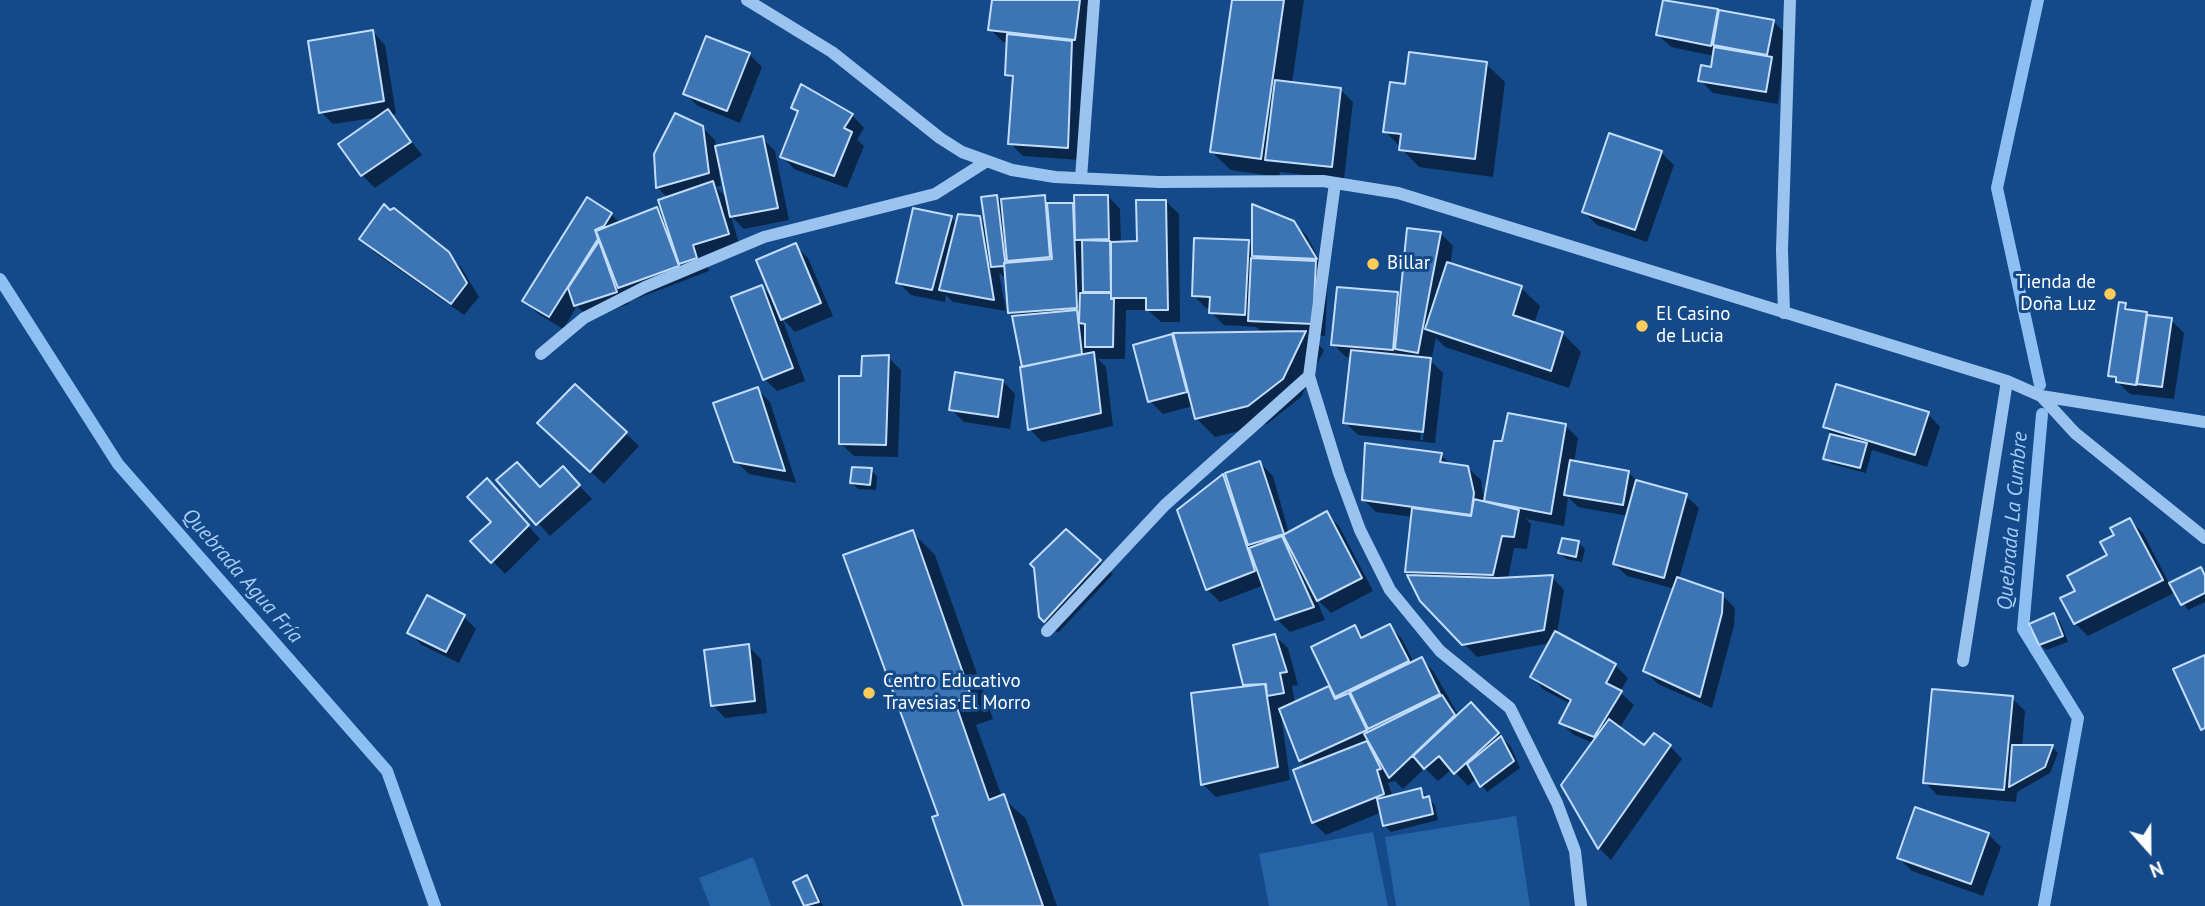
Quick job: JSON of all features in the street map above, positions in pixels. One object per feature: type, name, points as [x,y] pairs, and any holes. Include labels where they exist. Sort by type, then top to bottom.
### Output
[{"type":"street","points":[[747,0],[832,52],[940,138],[962,152],[1012,170],[1081,178],[1159,182],[1266,179],[1335,183],[1398,194],[2007,381],[2040,396],[2205,422]]},
{"type":"street","points":[[1081,178],[1094,0]]},
{"type":"street","points":[[1784,313],[1783,250],[1790,0]]},
{"type":"street","points":[[541,354],[584,318],[645,287],[764,237],[935,194],[987,161]]},
{"type":"street","points":[[1335,183],[1309,376],[1360,530],[1390,590],[1440,651],[1510,708],[1557,803],[1575,851],[1581,906]]},
{"type":"street","points":[[1047,631],[1165,505],[1309,376]]},
{"type":"street","points":[[1963,661],[2007,381]]},
{"type":"street","points":[[2040,396],[2075,433],[2205,538]]},
{"type":"shaded area","points":[[1516,816],[1530,906],[1396,906],[1385,837]]},
{"type":"shaded area","points":[[1373,832],[1388,906],[1269,906],[1259,854]]},
{"type":"shaded area","points":[[753,857],[771,906],[710,906],[699,878]]},
{"type":"building","points":[[992,0],[1080,0],[1075,40],[988,30]]},
{"type":"building","points":[[1232,0],[1284,0],[1261,159],[1210,152]]},
{"type":"building","points":[[1663,0],[1718,9],[1711,46],[1656,35]]},
{"type":"building","points":[[1719,10],[1774,20],[1767,55],[1713,45]]},
{"type":"building","points":[[373,30],[384,101],[319,113],[308,41]]},
{"type":"building","points":[[1007,34],[1072,41],[1068,148],[1008,144],[1013,76],[1005,75]]},
{"type":"building","points":[[706,36],[750,53],[727,111],[683,94]]},
{"type":"building","points":[[1714,47],[1772,57],[1766,92],[1698,81],[1701,65],[1711,67]]},
{"type":"building","points":[[1409,52],[1487,62],[1475,159],[1399,150],[1401,134],[1383,132],[1390,82],[1405,84]]},
{"type":"building","points":[[1275,80],[1341,88],[1332,167],[1265,160]]},
{"type":"building","points":[[801,84],[853,114],[844,128],[852,132],[834,176],[780,157],[798,111],[791,108]]},
{"type":"building","points":[[388,109],[411,142],[361,176],[338,144]]},
{"type":"building","points":[[675,113],[703,126],[709,173],[656,188],[654,154]]},
{"type":"building","points":[[1609,133],[1662,151],[1635,230],[1582,212]]},
{"type":"building","points":[[763,136],[778,208],[730,217],[715,146]]},
{"type":"building","points":[[713,181],[729,234],[693,245],[697,258],[679,264],[658,200]]},
{"type":"building","points":[[997,195],[1005,261],[1004,266],[991,267],[981,197]]},
{"type":"building","points":[[1045,195],[1050,257],[1007,261],[1001,199]]},
{"type":"building","points":[[1074,195],[1108,195],[1109,239],[1075,240]]},
{"type":"building","points":[[587,197],[612,213],[604,226],[595,230],[598,239],[549,317],[522,301]]},
{"type":"building","points":[[1136,200],[1166,200],[1168,310],[1146,310],[1146,298],[1111,298],[1111,242],[1137,241]]},
{"type":"building","points":[[1047,203],[1073,203],[1077,308],[1008,313],[1004,263],[1052,259]]},
{"type":"building","points":[[384,204],[390,210],[394,208],[449,252],[467,283],[451,304],[359,239]]},
{"type":"building","points":[[1252,204],[1294,221],[1317,259],[1252,256]]},
{"type":"building","points":[[657,207],[679,266],[618,288],[596,231]]},
{"type":"building","points":[[913,208],[952,216],[932,290],[896,283]]},
{"type":"building","points":[[958,214],[980,216],[994,300],[939,290]]},
{"type":"building","points":[[1407,228],[1441,232],[1418,353],[1395,349]]},
{"type":"building","points":[[1194,238],[1249,240],[1245,315],[1209,313],[1210,297],[1192,296]]},
{"type":"building","points":[[1082,240],[1110,241],[1111,292],[1083,292]]},
{"type":"building","points":[[599,241],[617,292],[574,306],[568,288]]},
{"type":"building","points":[[796,243],[821,303],[781,320],[756,260]]},
{"type":"building","points":[[1251,258],[1316,261],[1313,324],[1248,321]]},
{"type":"building","points":[[1447,262],[1522,286],[1513,315],[1563,332],[1551,371],[1425,329]]},
{"type":"building","points":[[762,285],[793,368],[763,380],[731,297]]},
{"type":"building","points":[[1337,287],[1398,292],[1393,350],[1331,345]]},
{"type":"building","points":[[1080,293],[1111,293],[1111,299],[1114,299],[1113,347],[1085,347],[1085,324],[1079,323]]},
{"type":"building","points":[[2119,302],[2126,303],[2125,309],[2147,312],[2136,385],[2116,382],[2116,377],[2108,376]]},
{"type":"building","points":[[1077,310],[1082,354],[1022,367],[1012,316]]},
{"type":"building","points":[[2147,315],[2172,318],[2162,387],[2137,384]]},
{"type":"building","points":[[1306,331],[1283,379],[1248,406],[1195,419],[1173,333]]},
{"type":"building","points":[[1172,334],[1187,392],[1148,402],[1133,345]]},
{"type":"building","points":[[1351,350],[1431,358],[1423,432],[1343,423]]},
{"type":"building","points":[[1094,352],[1101,413],[1028,430],[1020,367]]},
{"type":"building","points":[[889,355],[886,445],[839,444],[839,376],[861,376],[862,356]]},
{"type":"building","points":[[955,372],[1003,380],[998,417],[949,410]]},
{"type":"building","points":[[575,384],[627,432],[590,472],[537,423]]},
{"type":"building","points":[[1836,384],[1929,412],[1915,455],[1823,427]]},
{"type":"building","points":[[758,387],[785,471],[734,462],[713,403]]},
{"type":"building","points":[[1508,413],[1566,424],[1551,514],[1484,501],[1494,441],[1502,441]]},
{"type":"building","points":[[1830,434],[1867,443],[1860,468],[1823,459]]},
{"type":"building","points":[[1365,443],[1442,453],[1440,462],[1468,466],[1474,493],[1471,515],[1362,500]]},
{"type":"building","points":[[1570,460],[1629,471],[1623,505],[1564,495]]},
{"type":"building","points":[[1260,461],[1284,534],[1248,545],[1225,473]]},
{"type":"building","points":[[517,462],[540,487],[563,466],[580,485],[536,525],[496,480]]},
{"type":"building","points":[[852,467],[872,468],[870,485],[850,483]]},
{"type":"building","points":[[1223,474],[1255,571],[1206,590],[1177,510]]},
{"type":"building","points":[[487,478],[529,525],[491,563],[470,541],[491,522],[467,497]]},
{"type":"building","points":[[1636,480],[1687,494],[1664,578],[1613,564]]},
{"type":"building","points":[[1474,499],[1519,510],[1514,537],[1502,536],[1493,575],[1405,572],[1412,508],[1471,516]]},
{"type":"building","points":[[1327,511],[1362,578],[1317,601],[1283,535]]},
{"type":"building","points":[[2130,518],[2163,580],[2074,624],[2060,598],[2075,591],[2067,576],[2107,555],[2100,542],[2114,535],[2110,528]]},
{"type":"building","points":[[1066,529],[1101,560],[1044,622],[1039,617],[1034,568],[1030,564]]},
{"type":"building","points":[[913,530],[971,696],[955,702],[989,800],[1004,794],[1043,906],[963,906],[932,817],[938,815],[843,555]]},
{"type":"building","points":[[1282,536],[1314,607],[1275,620],[1249,548]]},
{"type":"building","points":[[1562,538],[1579,541],[1576,557],[1558,553]]},
{"type":"building","points":[[2201,567],[2205,576],[2205,593],[2181,605],[2169,583]]},
{"type":"building","points":[[1407,575],[1498,578],[1553,575],[1544,630],[1462,645],[1420,601]]},
{"type":"building","points":[[1677,577],[1723,593],[1722,613],[1700,697],[1643,671]]},
{"type":"building","points":[[427,595],[465,615],[446,652],[407,633]]},
{"type":"building","points":[[2054,613],[2063,636],[2039,645],[2029,624]]},
{"type":"building","points":[[1390,624],[1409,661],[1335,697],[1311,647],[1355,625],[1361,638]]},
{"type":"building","points":[[1555,631],[1616,664],[1606,683],[1622,691],[1594,737],[1559,723],[1571,700],[1530,677]]},
{"type":"building","points":[[1275,634],[1287,672],[1280,673],[1284,693],[1267,696],[1266,684],[1243,685],[1233,645]]},
{"type":"building","points":[[749,644],[755,701],[711,706],[704,650]]},
{"type":"building","points":[[2205,655],[2205,728],[2201,730],[2173,669]]},
{"type":"building","points":[[1422,657],[1440,694],[1368,729],[1350,692]]},
{"type":"building","points":[[1265,684],[1278,767],[1201,785],[1191,693]]},
{"type":"building","points":[[1329,686],[1335,699],[1349,693],[1367,730],[1299,761],[1279,709]]},
{"type":"building","points":[[1932,689],[2013,696],[2004,790],[1923,783]]},
{"type":"building","points":[[1442,695],[1455,715],[1389,778],[1364,734]]},
{"type":"building","points":[[1471,702],[1499,733],[1454,774],[1439,756],[1424,769],[1413,756]]},
{"type":"building","points":[[1609,719],[1644,745],[1654,733],[1671,745],[1598,849],[1561,785]]},
{"type":"building","points":[[1501,736],[1514,761],[1480,787],[1467,764]]},
{"type":"building","points":[[1367,741],[1381,769],[1377,770],[1384,794],[1312,823],[1293,770]]},
{"type":"building","points":[[2012,745],[2053,745],[2045,767],[2009,787]]},
{"type":"building","points":[[1421,788],[1423,798],[1429,796],[1433,814],[1383,826],[1377,799]]},
{"type":"building","points":[[1915,807],[1989,833],[1971,884],[1897,858]]},
{"type":"building","points":[[807,875],[819,902],[804,906],[793,882]]},
{"type":"waterway","name":"Quebrada La Cumbre","points":[[2038,0],[1997,188],[2040,385]]},
{"type":"waterway","name":"Quebrada Agua Fría","points":[[0,279],[118,464],[387,771],[435,906]]},
{"type":"waterway","name":"Quebrada La Cumbre","points":[[2042,414],[2023,629],[2078,718],[2044,906]]},
{"type":"place","name":"Billar","points":[[1373,264]]},
{"type":"place","name":"Tienda de Doña Luz","points":[[2110,294]]},
{"type":"place","name":"El Casino de Lucia","points":[[1642,326]]},
{"type":"place","name":"Centro Educativo Travesias El Morro","points":[[869,693]]}]
